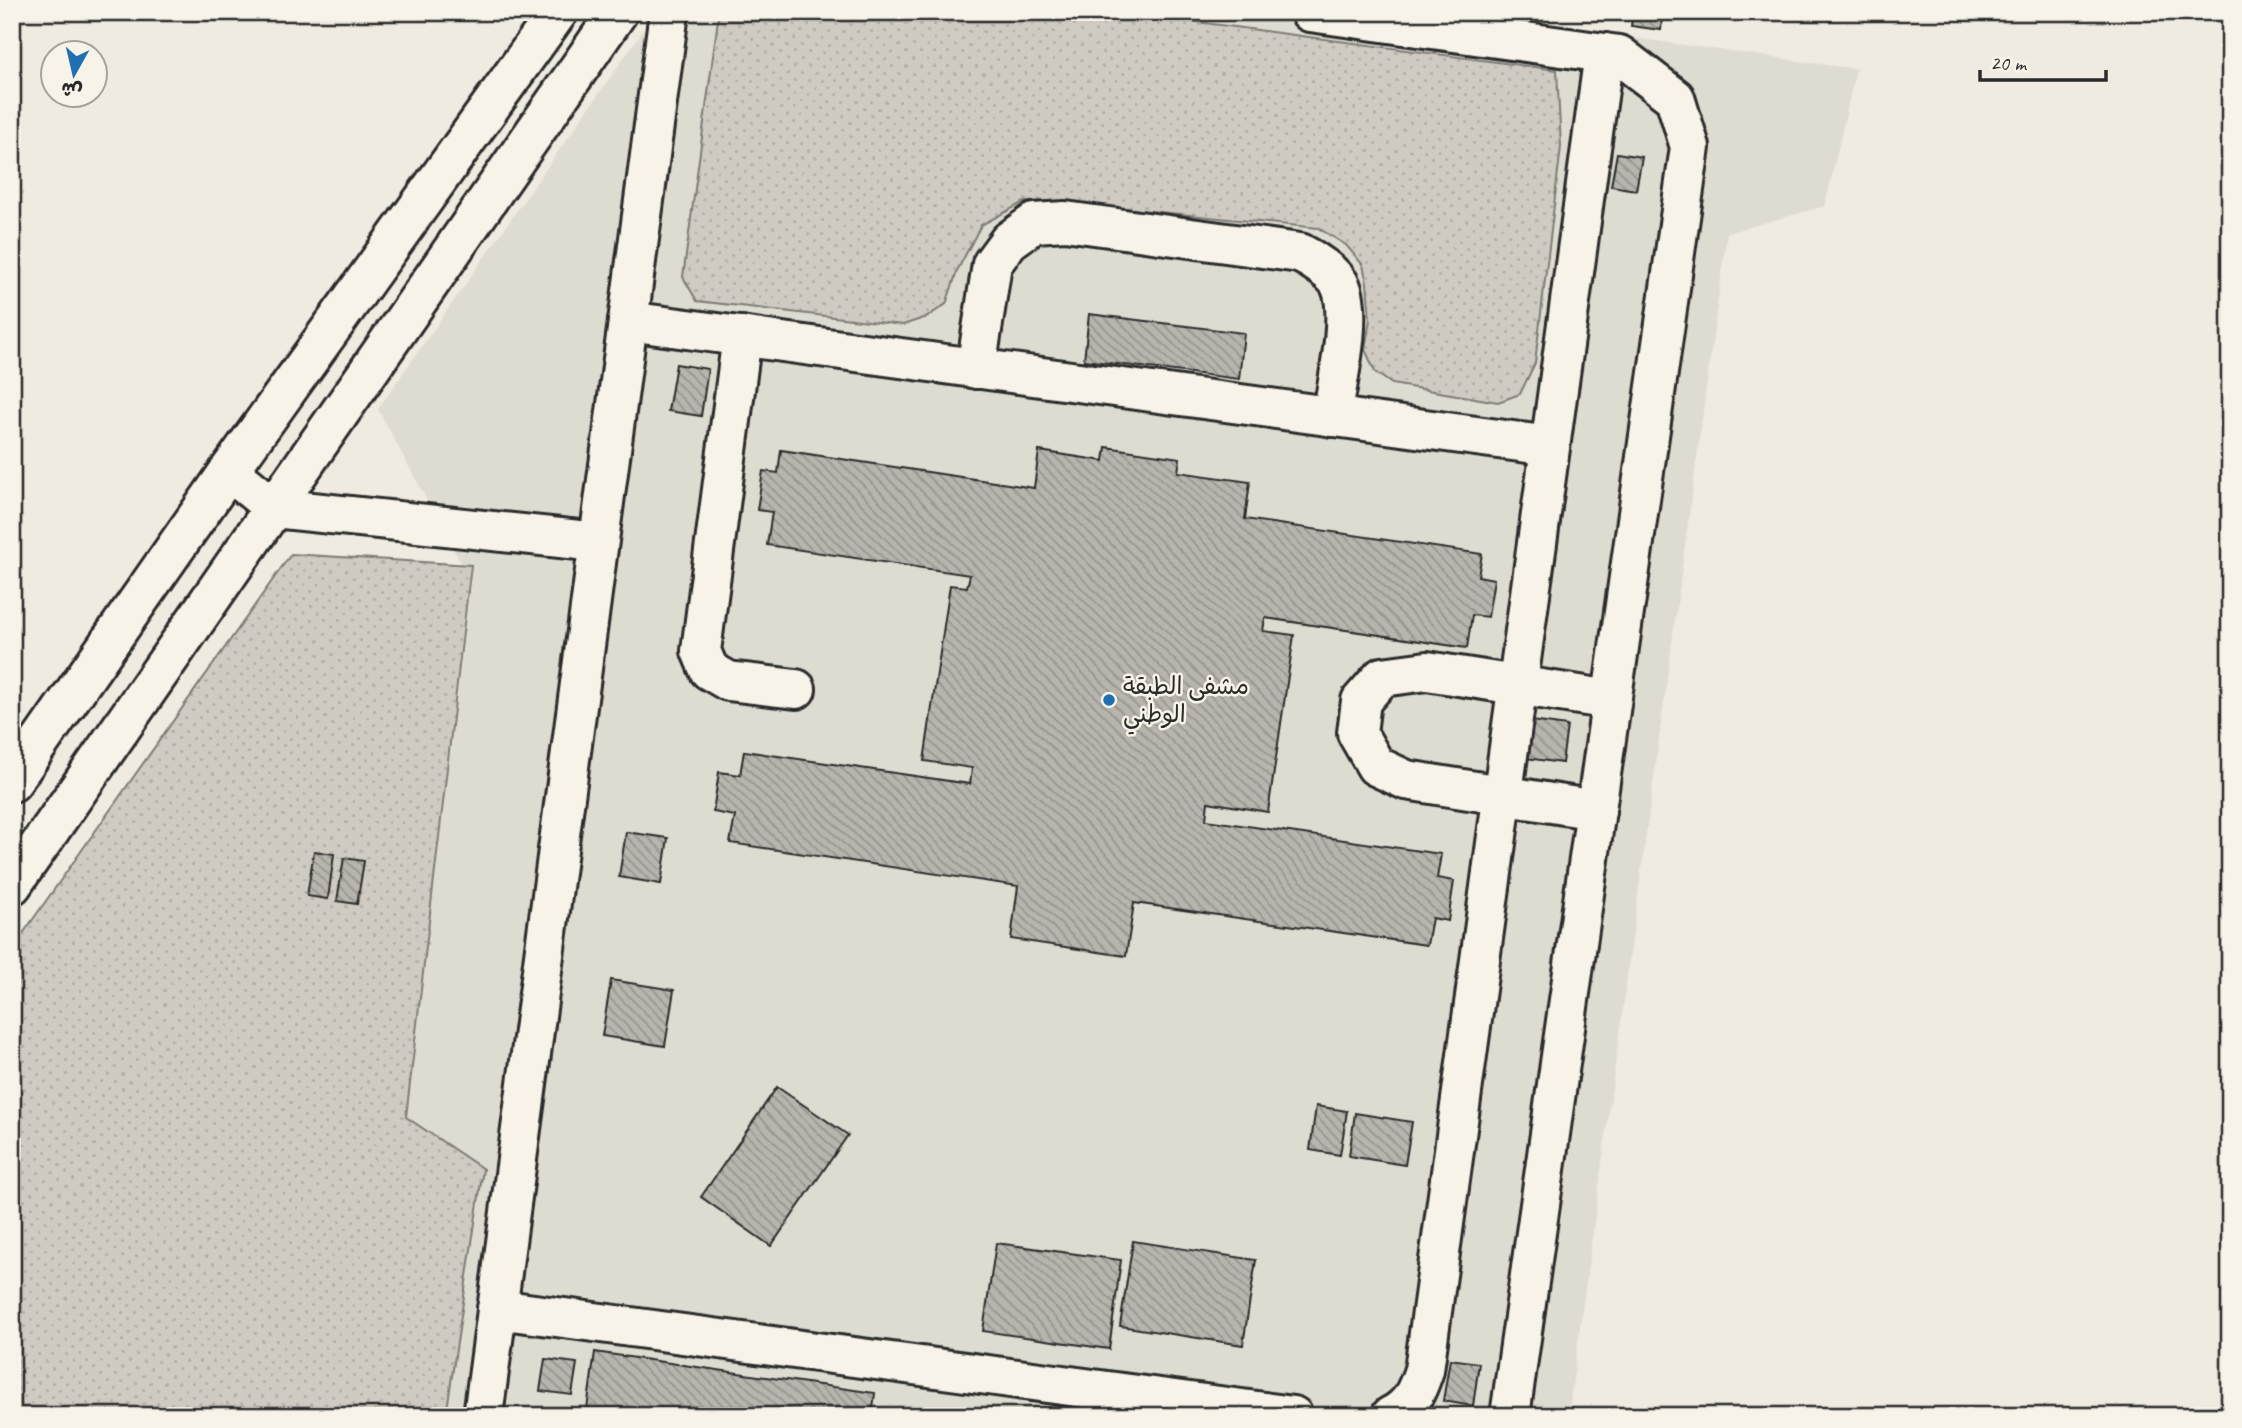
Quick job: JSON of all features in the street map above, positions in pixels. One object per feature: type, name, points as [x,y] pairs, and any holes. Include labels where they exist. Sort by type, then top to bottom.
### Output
[{"type":"main road","points":[[12,782],[229,471],[558,12]]},
{"type":"main road","points":[[12,885],[618,12]]},
{"type":"main road","points":[[483,1416],[669,12]]},
{"type":"main road","points":[[1310,12],[1619,55],[1675,98],[1690,147],[1510,1416]]},
{"type":"main road","points":[[1391,1416],[1405,1409],[1417,1391],[1424,1370],[1604,53]]},
{"type":"main road","points":[[976,369],[992,264],[1009,241],[1034,223],[1065,221],[1300,253],[1315,261],[1340,285],[1346,313],[1332,416]]},
{"type":"main road","points":[[628,321],[1550,446]]},
{"type":"main road","points":[[743,336],[701,651],[709,670],[729,681],[796,689]]},
{"type":"main road","points":[[229,471],[274,508],[598,542]]},
{"type":"main road","points":[[1596,810],[1406,779],[1376,766],[1357,733],[1358,722],[1361,701],[1382,677],[1427,671],[1611,700]]},
{"type":"main road","points":[[497,1309],[1293,1416]]},
{"type":"shaded area","points":[[656,12],[1449,12],[1856,69],[1825,206],[1727,233],[1568,1416],[370,1416],[471,582],[378,409]]},
{"type":"shaded area","points":[[719,12],[1122,12],[1557,70],[1561,147],[1535,363],[1520,394],[1498,402],[1392,384],[1375,372],[1365,349],[1370,320],[1363,265],[1346,245],[1318,228],[1052,201],[1024,202],[981,225],[958,269],[946,304],[927,317],[903,325],[697,301],[683,277]]},
{"type":"shaded area","points":[[291,554],[471,565],[406,1117],[483,1169],[446,1416],[12,1416],[12,949]]},
{"type":"building","points":[[1633,12],[1663,12],[1661,30],[1631,26]]},
{"type":"building","points":[[1617,153],[1642,157],[1636,190],[1611,186]]},
{"type":"building","points":[[1089,314],[1244,333],[1239,379],[1084,360]]},
{"type":"building","points":[[676,364],[708,369],[701,416],[668,411]]},
{"type":"building","name":"مشفى الطبقة الوطني","points":[[1106,447],[1180,458],[1178,472],[1250,482],[1245,519],[1482,554],[1478,576],[1494,579],[1488,617],[1472,615],[1467,648],[1265,618],[1263,631],[1294,635],[1268,812],[1208,802],[1206,820],[1441,854],[1437,878],[1454,881],[1448,921],[1432,918],[1427,945],[1134,903],[1126,956],[1011,939],[1018,886],[730,843],[735,816],[713,812],[719,772],[740,775],[744,751],[970,784],[972,768],[924,761],[950,585],[967,587],[970,575],[767,545],[772,512],[757,510],[763,471],[778,473],[781,450],[1034,488],[1039,451],[1104,461]]},
{"type":"building","points":[[1532,721],[1567,726],[1562,763],[1526,758]]},
{"type":"building","points":[[626,832],[668,838],[661,884],[619,877]]},
{"type":"building","points":[[314,851],[334,854],[328,899],[307,896]]},
{"type":"building","points":[[344,858],[364,861],[357,904],[337,901]]},
{"type":"building","points":[[611,980],[674,990],[665,1046],[602,1036]]},
{"type":"building","points":[[777,1087],[848,1135],[771,1246],[701,1197]]},
{"type":"building","points":[[1316,1106],[1347,1111],[1340,1155],[1310,1150]]},
{"type":"building","points":[[1355,1113],[1412,1122],[1405,1165],[1349,1156]]},
{"type":"building","points":[[1133,1241],[1256,1260],[1243,1345],[1120,1326]]},
{"type":"building","points":[[996,1243],[1121,1260],[1109,1349],[983,1331]]},
{"type":"building","points":[[595,1352],[875,1393],[872,1416],[586,1416]]},
{"type":"building","points":[[545,1359],[577,1363],[572,1395],[540,1391]]},
{"type":"building","points":[[1450,1359],[1479,1363],[1473,1406],[1443,1401]]},
{"type":"building","points":[[1444,1411],[1471,1414],[1471,1416],[1444,1416]]},
{"type":"place","name":"مشفى الطبقة الوطني","points":[[1109,700]]}]
